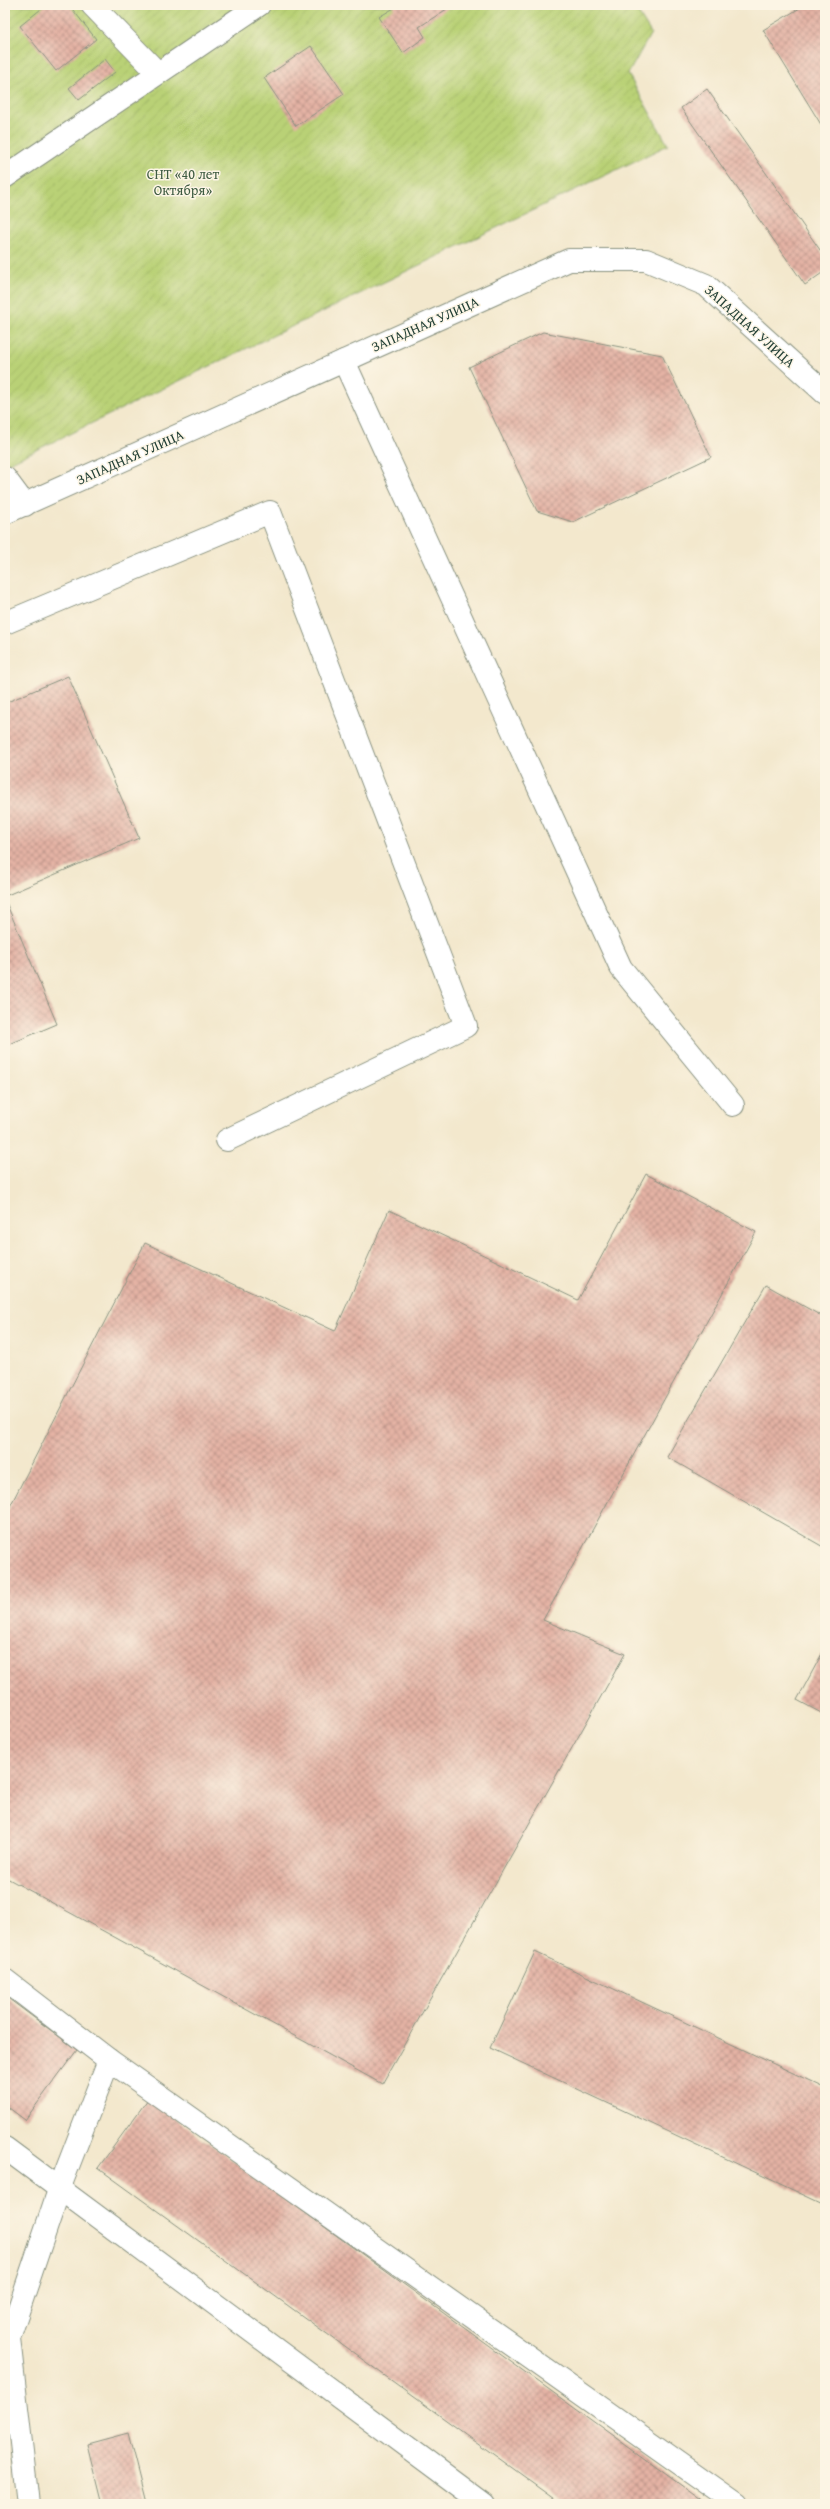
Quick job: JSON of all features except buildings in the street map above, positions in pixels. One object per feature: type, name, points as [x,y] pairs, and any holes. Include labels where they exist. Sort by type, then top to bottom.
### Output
[{"type":"street","points":[[92,5],[157,72]]},
{"type":"street","points":[[5,177],[157,72],[259,5]]},
{"type":"street","name":"ЗАПАДНАЯ УЛИЦА","points":[[5,513],[569,260],[646,260],[706,285],[825,394]]},
{"type":"street","points":[[344,361],[621,968],[733,1106]]},
{"type":"street","points":[[5,478],[25,505]]},
{"type":"street","points":[[5,623],[270,512],[466,1026],[226,1140]]},
{"type":"street","points":[[5,1980],[109,2060],[737,2504]]},
{"type":"street","points":[[28,2504],[9,2338],[60,2187],[109,2060]]},
{"type":"street","points":[[5,2148],[60,2187],[484,2504]]},
{"type":"green space","name":"СНТ «40 лет Октября»","points":[[5,5],[633,5],[651,33],[628,74],[668,145],[5,465]]}]
